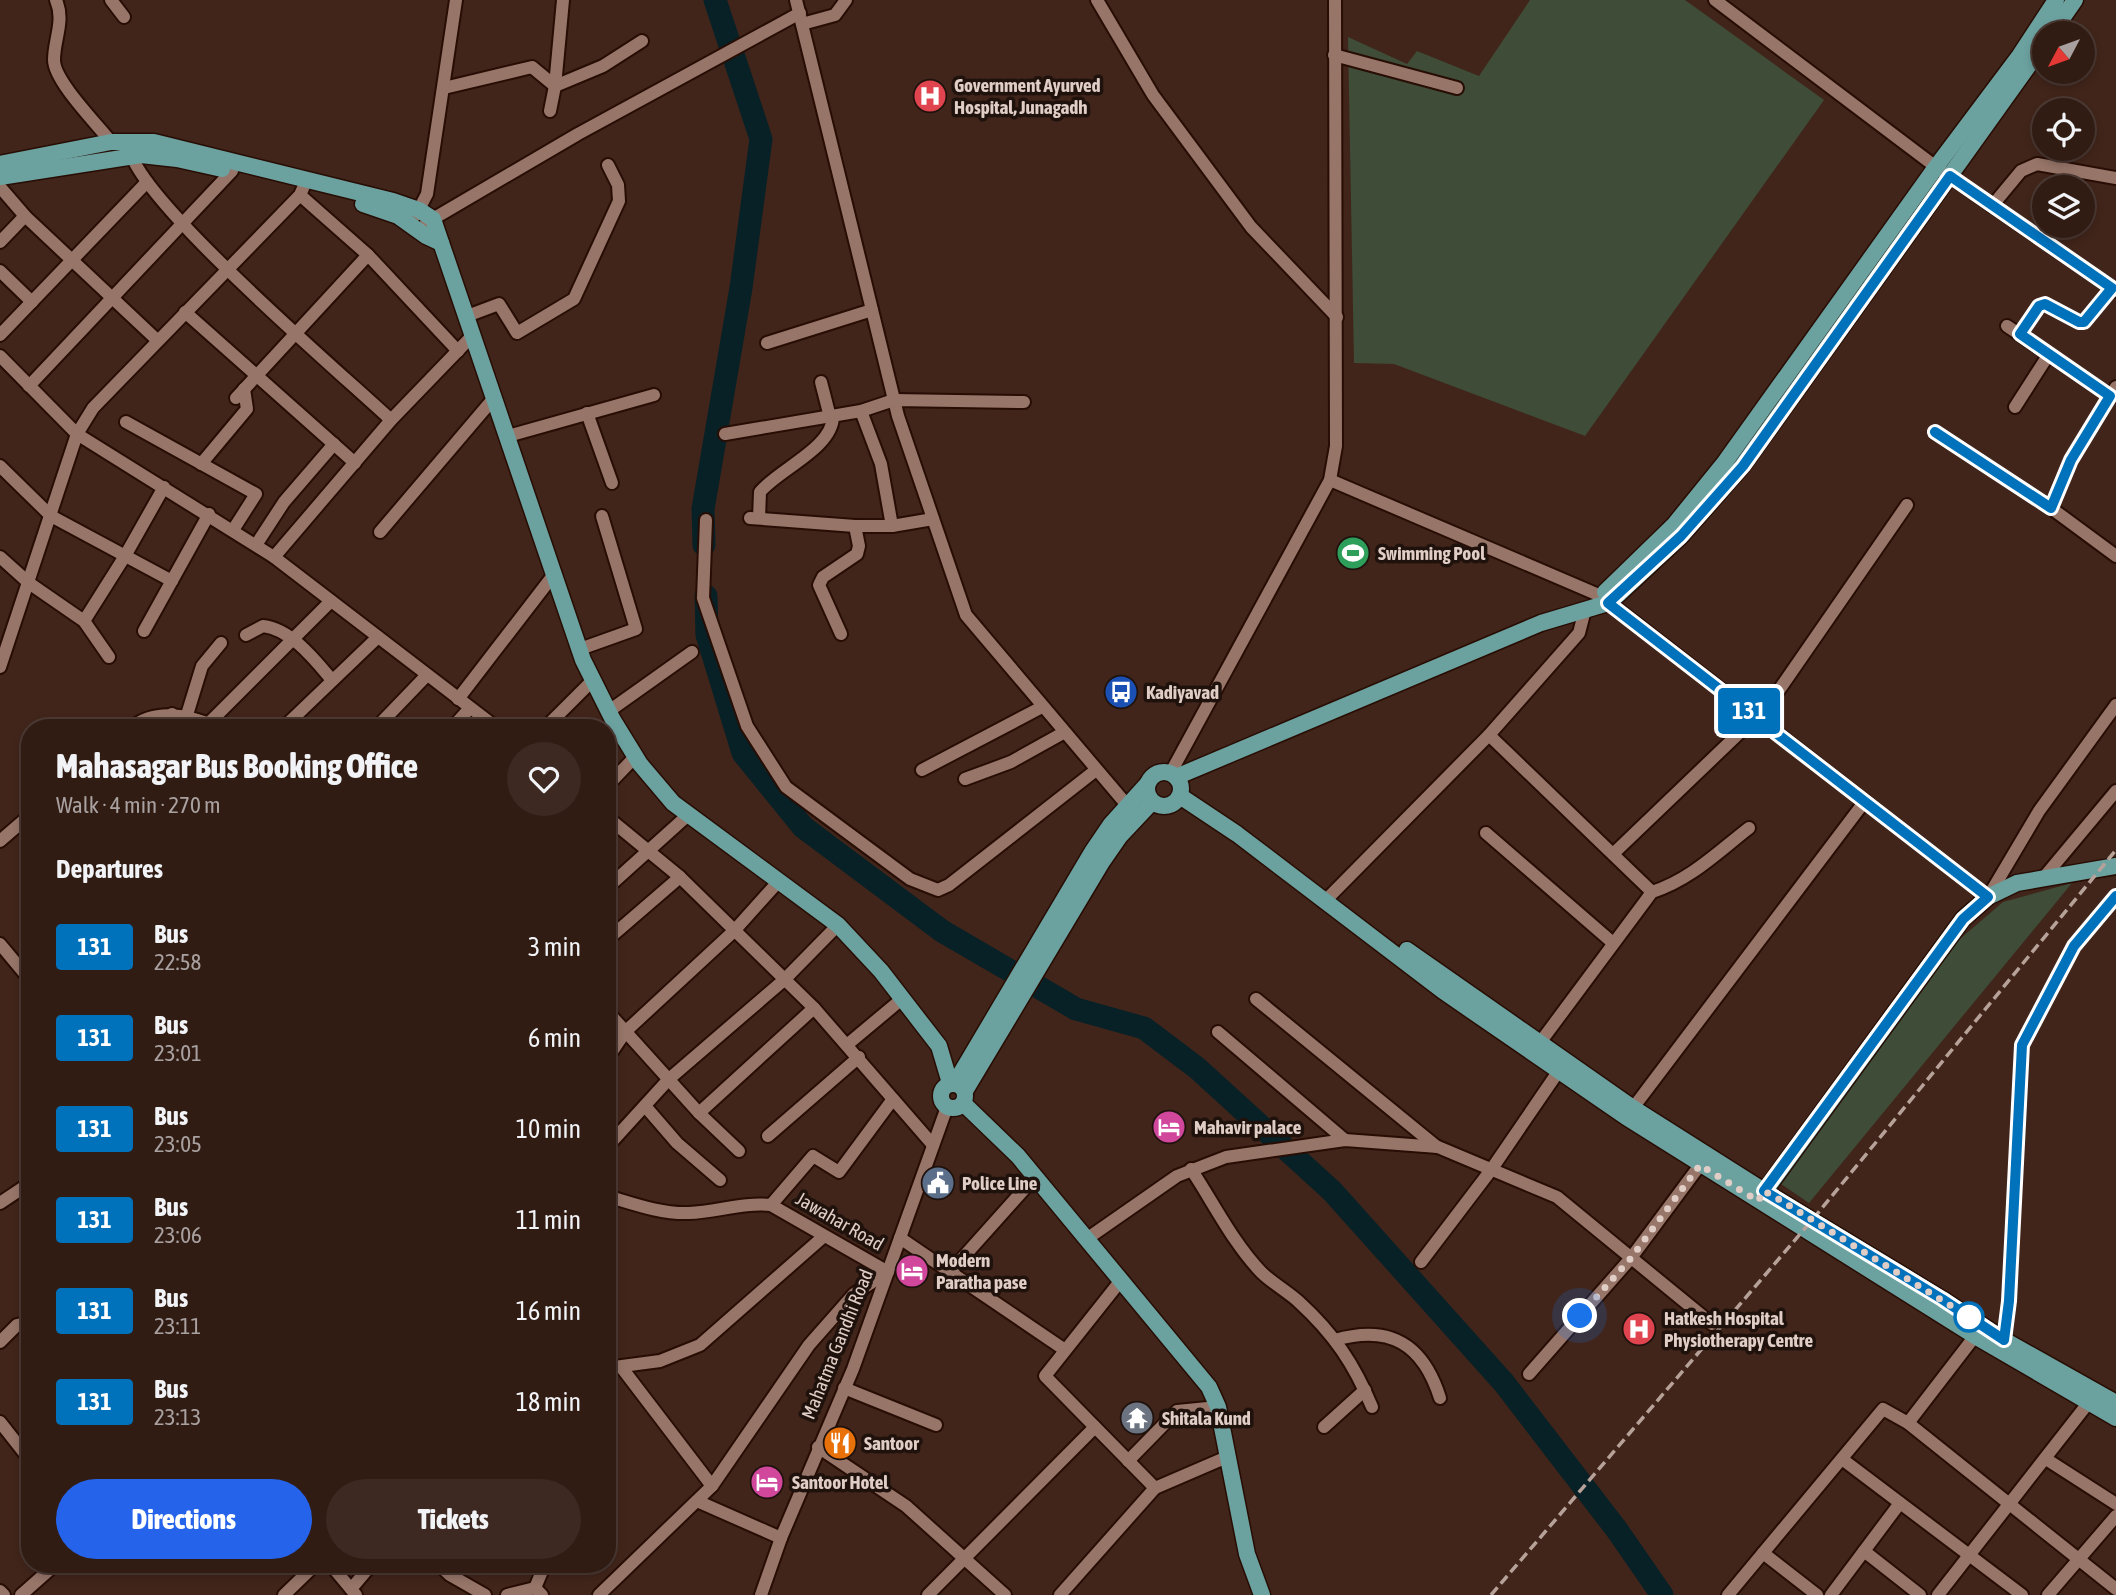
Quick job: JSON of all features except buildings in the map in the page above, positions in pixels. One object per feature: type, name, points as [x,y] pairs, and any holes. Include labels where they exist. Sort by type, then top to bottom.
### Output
[{"type":"main road","points":[[1943,172],[2056,0]]},
{"type":"main road","points":[[2061,21],[2076,0]]},
{"type":"main road","points":[[1176,782],[1541,623],[1587,610],[1605,599],[1675,525],[1725,462],[1943,172],[2032,59]]},
{"type":"main road","points":[[0,164],[111,142],[303,187]]},
{"type":"main road","points":[[0,177],[130,148],[173,146],[420,220],[426,236],[441,243],[580,649],[614,719]]},
{"type":"main road","points":[[616,723],[635,757],[673,803],[838,925],[903,998],[939,1046],[958,1090],[1036,1176],[1209,1387],[1219,1407],[1247,1554],[1262,1595]]},
{"type":"main road","points":[[958,1090],[941,1092],[941,1099],[947,1107],[953,1108],[958,1090],[1097,857],[1157,774],[1176,782],[1237,834],[1535,1049],[1633,1108],[1761,1196],[1975,1336],[2116,1418]]},
{"type":"main road","points":[[1148,783],[1148,796],[1152,802],[1164,806],[1176,801],[1176,782]]},
{"type":"main road","points":[[1132,811],[1152,802]]},
{"type":"main road","points":[[1761,1196],[1963,919],[1988,897],[2017,883],[2045,876],[2116,866]]},
{"type":"main road","points":[[1535,1049],[1558,1072],[1700,1165],[1761,1196],[1942,1299],[2004,1340],[2116,1403]]},
{"type":"street","points":[[57,0],[61,15],[54,58],[58,74],[111,142]]},
{"type":"street","points":[[111,0],[124,17]]},
{"type":"street","points":[[420,220],[427,194],[456,0]]},
{"type":"street","points":[[550,111],[563,0]]},
{"type":"street","points":[[796,0],[894,400],[966,615],[1063,733],[1132,811]]},
{"type":"street","points":[[420,220],[578,134],[801,19],[835,15],[846,0]]},
{"type":"street","points":[[1097,0],[1153,95],[1251,227],[1337,317]]},
{"type":"street","points":[[1176,782],[1330,480],[1336,446],[1335,0]]},
{"type":"street","points":[[1714,0],[1943,172],[2114,289],[2084,322],[2045,304],[2039,306],[2020,334]]},
{"type":"street","points":[[555,86],[603,66],[642,41]]},
{"type":"street","points":[[1334,55],[1457,88]]},
{"type":"street","points":[[444,88],[533,67],[555,86]]},
{"type":"street","points":[[130,148],[147,182],[184,225],[391,420]]},
{"type":"street","points":[[1992,206],[2021,171],[2037,164],[2116,178]]},
{"type":"street","points":[[467,316],[499,304],[517,333],[574,299],[619,201],[618,186],[608,165]]},
{"type":"street","points":[[29,386],[232,172]]},
{"type":"street","points":[[0,335],[147,182]]},
{"type":"street","points":[[0,187],[25,216],[157,340]]},
{"type":"street","points":[[1,665],[77,434],[93,408],[303,187],[458,351]]},
{"type":"street","points":[[0,242],[25,216]]},
{"type":"street","points":[[201,464],[247,409],[240,394],[368,255]]},
{"type":"street","points":[[0,271],[32,302]]},
{"type":"street","points":[[767,343],[872,310]]},
{"type":"street","points":[[184,312],[355,463]]},
{"type":"street","points":[[2007,326],[2113,391],[2071,460],[2051,508]]},
{"type":"street","points":[[274,557],[391,420],[473,335]]},
{"type":"street","points":[[2015,407],[2049,354]]},
{"type":"street","points":[[0,356],[77,434],[274,557],[484,719]]},
{"type":"street","points":[[821,382],[833,425],[823,440],[761,492],[754,518],[855,526],[892,526],[933,519]]},
{"type":"street","points":[[508,436],[654,395]]},
{"type":"street","points":[[380,532],[494,398]]},
{"type":"street","points":[[725,434],[832,417],[894,400],[1024,402]]},
{"type":"street","points":[[861,411],[881,464],[892,526]]},
{"type":"street","points":[[587,414],[612,483]]},
{"type":"street","points":[[126,422],[256,494],[233,530]]},
{"type":"street","points":[[1935,432],[2051,508],[2116,556]]},
{"type":"street","points":[[256,545],[284,502],[334,444]]},
{"type":"street","points":[[0,466],[51,516],[172,581]]},
{"type":"street","points":[[1330,480],[1605,599],[1988,897],[2039,811],[2116,705]]},
{"type":"street","points":[[84,621],[164,487]]},
{"type":"street","points":[[1613,854],[1757,716],[1777,693],[1907,505]]},
{"type":"street","points":[[144,631],[209,514]]},
{"type":"street","points":[[580,649],[636,629],[602,516]]},
{"type":"street","points":[[706,520],[703,598],[747,726],[786,787],[844,828],[898,872],[925,887],[938,890],[949,885],[1096,771]]},
{"type":"street","points":[[841,634],[819,585],[822,577],[858,554],[855,526]]},
{"type":"street","points":[[0,557],[29,583],[84,621],[109,657]]},
{"type":"street","points":[[458,699],[555,573]]},
{"type":"street","points":[[220,719],[331,601]]},
{"type":"street","points":[[1327,899],[1489,735],[1579,633],[1587,610]]},
{"type":"street","points":[[246,635],[263,626],[270,627],[292,640],[332,680]]},
{"type":"street","points":[[292,719],[378,637]]},
{"type":"street","points":[[186,718],[202,666],[221,643]]},
{"type":"street","points":[[609,711],[692,652]]},
{"type":"street","points":[[385,719],[427,675]]},
{"type":"street","points":[[554,719],[593,680]]},
{"type":"street","points":[[922,770],[1042,707]]},
{"type":"street","points":[[460,719],[470,708]]},
{"type":"street","points":[[149,719],[172,714],[190,719]]},
{"type":"street","points":[[170,719],[172,714]]},
{"type":"street","points":[[965,779],[1011,762],[1063,733]]},
{"type":"street","points":[[1489,735],[1652,892]]},
{"type":"street","points":[[616,777],[635,757]]},
{"type":"street","points":[[2045,876],[2116,791]]},
{"type":"street","points":[[1633,1108],[1866,801]]},
{"type":"street","points":[[616,880],[688,815]]},
{"type":"street","points":[[0,841],[21,823]]},
{"type":"street","points":[[616,824],[680,877],[814,1008],[933,1145]]},
{"type":"street","points":[[1535,1049],[1652,892],[1673,885],[1694,872],[1749,828]]},
{"type":"street","points":[[1486,833],[1613,943]]},
{"type":"street","points":[[616,932],[680,877]]},
{"type":"street","points":[[616,1046],[626,1031],[734,931],[778,882]]},
{"type":"street","points":[[2004,1340],[2009,1301],[2022,1045],[2074,946],[2116,896]]},
{"type":"street","points":[[616,1137],[669,1079],[784,980],[838,925]]},
{"type":"street","points":[[0,944],[21,969]]},
{"type":"street","points":[[848,1044],[903,998]]},
{"type":"street","points":[[1256,999],[1438,1147],[1558,1197],[1712,1324]]},
{"type":"street","points":[[699,1114],[814,1008]]},
{"type":"street","points":[[616,1020],[699,1114],[739,1151]]},
{"type":"street","points":[[1218,1032],[1345,1140]]},
{"type":"street","points":[[768,1136],[859,1057]]},
{"type":"street","points":[[1421,1262],[1491,1170],[1558,1072]]},
{"type":"street","points":[[771,1205],[813,1156],[839,1172],[893,1099]]},
{"type":"street","points":[[645,1106],[677,1143],[720,1180]]},
{"type":"street","name":"Mahatma Gandhi Road","points":[[762,1591],[781,1538],[844,1388],[947,1107]]},
{"type":"street","points":[[1088,1238],[1177,1176],[1226,1157],[1345,1140],[1438,1147]]},
{"type":"street","points":[[1529,1374],[1631,1258],[1700,1165]]},
{"type":"street","points":[[1191,1169],[1251,1261],[1268,1279],[1300,1303],[1351,1361],[1372,1408]]},
{"type":"street","points":[[950,1272],[1036,1176]]},
{"type":"street","points":[[0,1203],[21,1188]]},
{"type":"street","name":"Jawahar Road","points":[[616,1198],[671,1213],[692,1213],[755,1203],[771,1205],[786,1211],[823,1237],[888,1272]]},
{"type":"street","points":[[616,1368],[660,1361],[700,1345],[823,1237]]},
{"type":"street","points":[[900,1238],[1065,1350]]},
{"type":"street","points":[[599,1595],[712,1486],[803,1353],[854,1294],[888,1272]]},
{"type":"street","points":[[1122,1279],[1045,1376],[1155,1488]]},
{"type":"street","points":[[0,1342],[21,1324]]},
{"type":"street","points":[[1335,1340],[1364,1333],[1402,1341],[1430,1373],[1440,1398]]},
{"type":"street","points":[[1908,1423],[1975,1336]]},
{"type":"street","points":[[622,1368],[712,1486]]},
{"type":"street","points":[[844,1388],[936,1424]]},
{"type":"street","points":[[1324,1427],[1365,1390]]},
{"type":"street","points":[[1938,1595],[2089,1402]]},
{"type":"street","points":[[1128,1461],[1177,1411],[1219,1407]]},
{"type":"street","points":[[1728,1595],[1883,1409],[1908,1423],[2116,1589]]},
{"type":"street","points":[[0,1422],[21,1449]]},
{"type":"street","points":[[928,1595],[1095,1427]]},
{"type":"street","points":[[818,1447],[905,1506],[1006,1595]]},
{"type":"street","points":[[1060,1595],[1155,1488],[1227,1457]]},
{"type":"street","points":[[1842,1459],[2022,1595]]},
{"type":"street","points":[[2046,1459],[2116,1504]]},
{"type":"street","points":[[697,1501],[781,1538]]},
{"type":"street","points":[[1831,1595],[1900,1503]]},
{"type":"street","points":[[2048,1595],[2116,1517]]},
{"type":"street","points":[[1864,1551],[1920,1595]]},
{"type":"street","points":[[1763,1553],[1817,1595]]},
{"type":"street","points":[[21,1595],[46,1573]]},
{"type":"street","points":[[287,1594],[307,1573]]},
{"type":"street","points":[[338,1573],[354,1592],[366,1573]]},
{"type":"street","points":[[448,1573],[485,1595]]},
{"type":"street","points":[[507,1595],[538,1591],[543,1573]]},
{"type":"street","points":[[0,1591],[4,1595]]},
{"type":"street","points":[[749,1595],[762,1591]]},
{"type":"green space","points":[[1530,0],[1685,0],[1824,100],[1585,436],[1394,364],[1354,363],[1348,37],[1407,64],[1417,51],[1479,76]]},
{"type":"green space","points":[[2072,883],[1809,1203],[1781,1184],[1954,944],[2003,902]]},
{"type":"waterway","points":[[704,545],[703,509],[741,288],[761,139],[715,0]]},
{"type":"waterway","points":[[706,596],[707,635],[743,753],[803,827],[942,931],[1076,1009],[1144,1028],[1197,1068],[1332,1191],[1504,1383],[1617,1530],[1662,1595]]},
{"type":"railway","points":[[1491,1595],[1813,1219],[2116,850]]},
{"type":"bus line","name":"131","points":[[1935,432],[2051,508],[2071,460],[2110,396],[2020,334],[2039,306],[2045,304],[2084,322],[2112,288],[1950,176],[1743,466],[1681,536],[1608,603],[1988,897],[1963,919],[1764,1191],[1942,1299],[2004,1340],[2009,1301],[2022,1045],[2074,946],[2116,896]]},
{"type":"place","name":"Government Ayurved Hospital, Junagadh","points":[[930,96]]},
{"type":"place","name":"Swimming Pool","points":[[1353,553]]},
{"type":"place","name":"Kadiyavad","points":[[1121,692]]},
{"type":"place","name":"Mahavir palace","points":[[1169,1127]]},
{"type":"place","name":"Police Line","points":[[938,1183]]},
{"type":"place","name":"Modern Paratha pase","points":[[912,1271]]},
{"type":"place","name":"Hatkesh Hospital Physiotherapy Centre","points":[[1639,1329]]},
{"type":"place","name":"Shitala Kund","points":[[1137,1418]]},
{"type":"place","name":"Santoor","points":[[840,1443]]},
{"type":"place","name":"Santoor Hotel","points":[[767,1482]]},
{"type":"route","points":[[1580,1316],[1631,1258],[1700,1165],[1758,1201],[1764,1191],[1780,1200],[1969,1317]]}]
